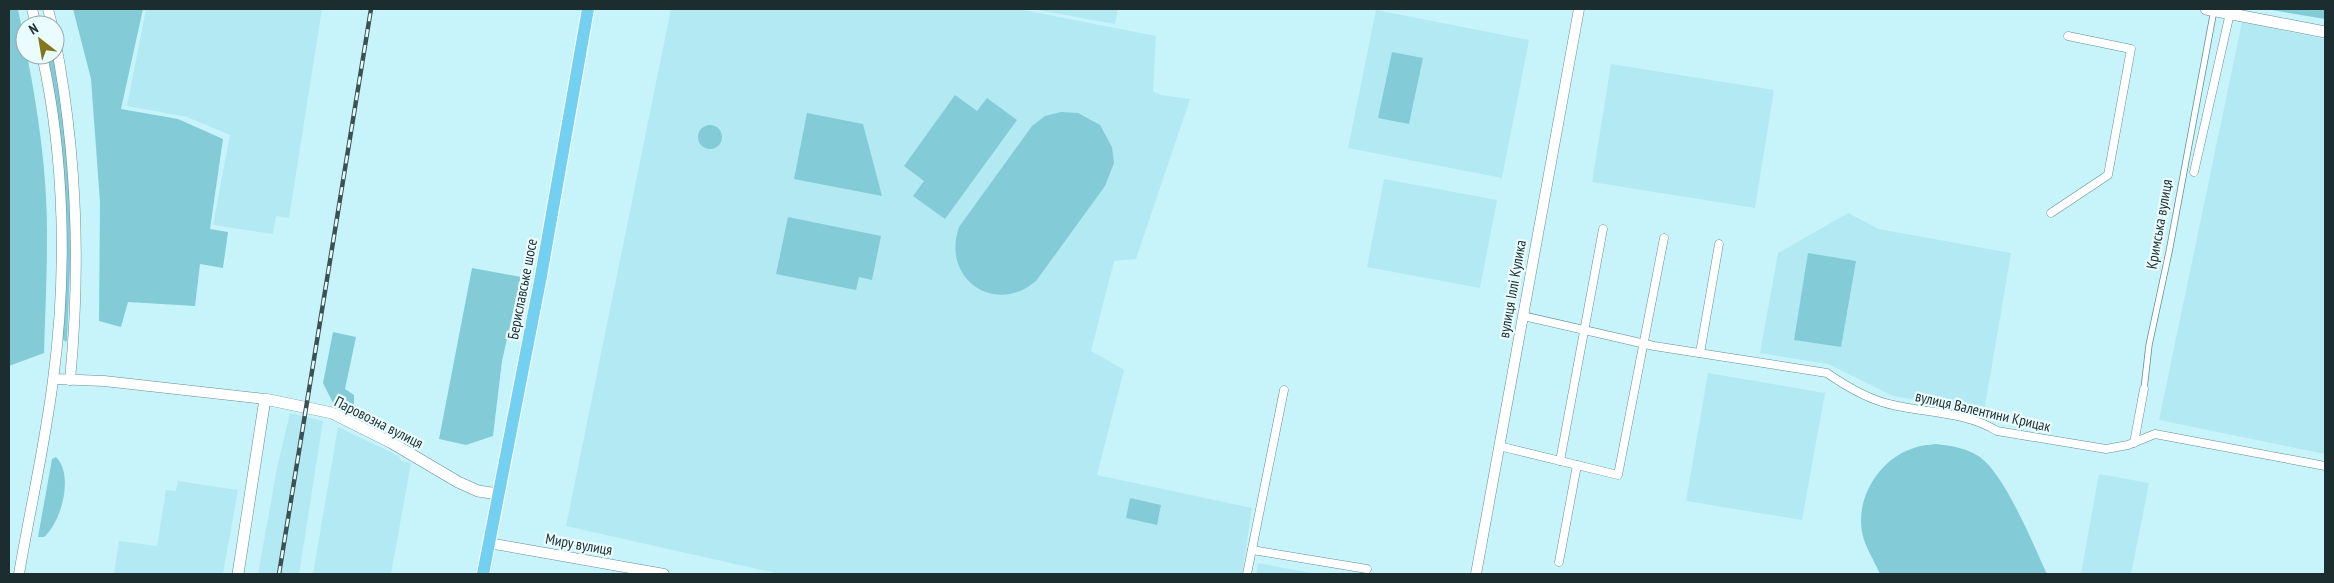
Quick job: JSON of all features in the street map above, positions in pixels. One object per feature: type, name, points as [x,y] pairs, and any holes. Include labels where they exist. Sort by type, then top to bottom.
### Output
[{"type":"main road","points":[[2210,9],[2325,32]]},
{"type":"main road","name":"Бериславське шосе","points":[[483,574],[541,276],[586,13]]},
{"type":"main road","points":[[238,574],[265,399]]},
{"type":"main road","name":"Паровозна вулиця","points":[[265,399],[332,412],[392,443],[458,482],[478,491],[498,494]]},
{"type":"street","name":"вулиця Іллі Кулика","points":[[1476,574],[1579,9]]},
{"type":"street","name":"Кримська вулиця","points":[[2134,443],[2144,389],[2149,345],[2210,9]]},
{"type":"street","name":"Кримська вулиця","points":[[2194,172],[2230,13]]},
{"type":"street","points":[[2051,213],[2108,175],[2131,49],[2068,36]]},
{"type":"street","points":[[19,574],[54,379],[58,328],[60,197],[51,107],[44,65]]},
{"type":"street","points":[[59,65],[69,122],[76,203],[76,285],[70,380]]},
{"type":"street","points":[[1560,461],[1603,229]]},
{"type":"street","points":[[1499,446],[1618,475],[1664,238]]},
{"type":"street","points":[[1700,353],[1719,244]]},
{"type":"street","name":"вулиця Валентини Крицак","points":[[1523,316],[1644,344],[1827,373],[1850,389],[1891,405],[1982,421],[1997,431],[2106,449],[2134,443],[2155,434],[2325,466]]},
{"type":"street","points":[[54,379],[265,399]]},
{"type":"street","points":[[1246,574],[1284,390]]},
{"type":"street","points":[[1559,562],[1576,465]]},
{"type":"street","name":"Миру вулиця","points":[[489,543],[664,574]]},
{"type":"street","points":[[1252,550],[1367,569]]},
{"type":"shaded area","points":[[9,9],[18,9],[19,15],[15,15],[15,65],[29,65],[42,148],[47,219],[46,284],[44,353],[9,366]]},
{"type":"shaded area","points":[[73,9],[143,9],[121,109],[178,119],[223,139],[210,229],[228,232],[223,268],[200,264],[195,306],[128,302],[121,327],[99,321],[100,202],[91,79]]},
{"type":"shaded area","points":[[146,9],[322,9],[289,218],[276,216],[273,234],[213,225],[230,135],[187,117],[127,106]]},
{"type":"shaded area","points":[[671,9],[1018,9],[1156,36],[1153,91],[1161,95],[1190,99],[1136,259],[1114,261],[1091,351],[1124,370],[1097,475],[1252,508],[1242,574],[780,574],[566,526]]},
{"type":"shaded area","points":[[1033,9],[1118,9],[1115,24]]},
{"type":"shaded area","points":[[2266,9],[2325,9],[2325,19]]},
{"type":"shaded area","points":[[1376,10],[1529,40],[1502,178],[1348,148]]},
{"type":"shaded area","points":[[2242,22],[2325,39],[2325,454],[2159,420]]},
{"type":"shaded area","points":[[1392,52],[1423,58],[1409,124],[1378,118]]},
{"type":"shaded area","points":[[1611,64],[1774,90],[1755,208],[1592,182]]},
{"type":"shaded area","points":[[49,65],[55,65],[68,159],[71,246],[66,342],[62,339],[61,146]]},
{"type":"shaded area","points":[[955,95],[977,111],[987,98],[1017,120],[945,219],[913,196],[924,181],[904,166]]},
{"type":"shaded area","points":[[1061,112],[1078,113],[1100,125],[1112,147],[1114,163],[1105,186],[1036,281],[1020,291],[1004,295],[989,293],[975,287],[965,276],[958,262],[955,246],[959,227],[1032,126],[1045,116]]},
{"type":"shaded area","points":[[807,113],[863,124],[882,196],[794,179]]},
{"type":"shaded area","points":[[710,125],[719,128],[722,137],[719,146],[710,149],[701,146],[698,137],[701,128]]},
{"type":"shaded area","points":[[1384,179],[1497,200],[1480,288],[1367,267]]},
{"type":"shaded area","points":[[1848,213],[1879,229],[2011,253],[1984,412],[1893,396],[1828,364],[1760,353],[1778,253]]},
{"type":"shaded area","points":[[788,217],[881,236],[872,280],[859,277],[856,290],[776,274]]},
{"type":"shaded area","points":[[1808,253],[1856,261],[1841,347],[1794,340]]},
{"type":"shaded area","points":[[472,268],[521,277],[502,361],[493,436],[466,445],[439,439]]},
{"type":"shaded area","points":[[333,332],[356,337],[345,389],[354,395],[354,406],[333,403],[323,383]]},
{"type":"shaded area","points":[[1708,373],[1825,393],[1802,520],[1686,501]]},
{"type":"shaded area","points":[[290,413],[323,421],[299,574],[258,574],[277,468]]},
{"type":"shaded area","points":[[338,427],[399,456],[401,461],[411,463],[391,574],[313,574]]},
{"type":"shaded area","points":[[1936,444],[1970,451],[1989,466],[2018,511],[2047,574],[1880,574],[1867,548],[1861,526],[1865,497],[1879,472],[1889,462],[1914,448]]},
{"type":"shaded area","points":[[56,457],[64,475],[64,498],[50,530],[44,537],[38,537],[52,459]]},
{"type":"shaded area","points":[[2099,474],[2149,483],[2131,574],[2081,574]]},
{"type":"shaded area","points":[[178,481],[238,490],[223,574],[114,574],[119,541],[157,546],[166,490],[176,491]]},
{"type":"shaded area","points":[[1130,498],[1161,505],[1157,525],[1126,518]]},
{"type":"shaded area","points":[[1258,563],[1316,574],[1256,574]]},
{"type":"railway","points":[[279,574],[371,9]]}]
